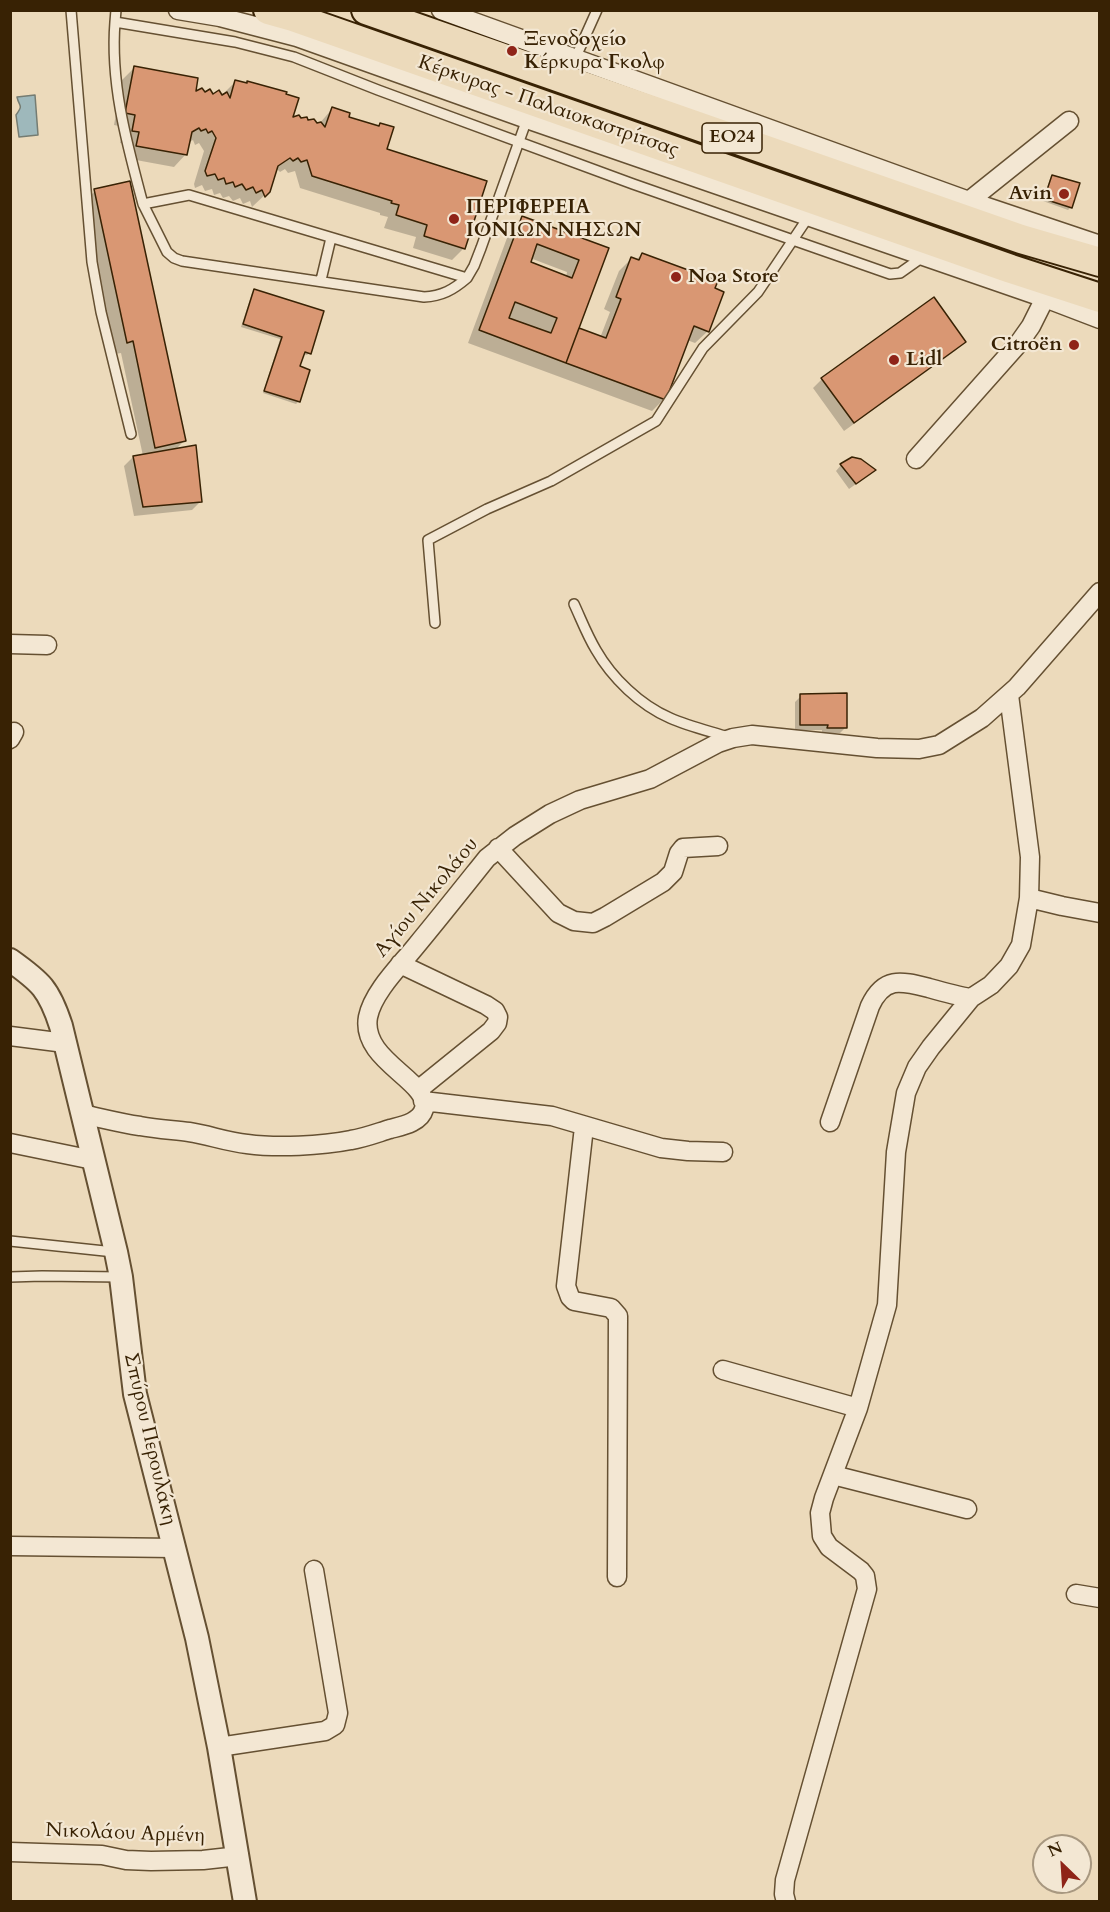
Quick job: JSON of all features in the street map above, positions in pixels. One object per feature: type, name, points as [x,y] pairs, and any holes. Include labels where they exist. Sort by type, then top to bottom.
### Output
[{"type":"main road","name":"Κέρκυρας - Παλαιοκαστρίτσας","points":[[268,10],[559,111],[932,250],[1049,290],[1100,298]]},
{"type":"main road","name":"Κέρκυρας - Παλαιοκαστρίτσας","points":[[366,10],[1022,239],[1094,255]]},
{"type":"main road","points":[[527,66],[577,60],[614,97]]},
{"type":"main road","points":[[1049,290],[1094,255]]},
{"type":"street","points":[[178,10],[241,22],[297,37],[809,216],[932,250]]},
{"type":"street","points":[[441,10],[969,201],[1094,255]]},
{"type":"street","points":[[969,201],[1069,121]]},
{"type":"street","points":[[916,459],[1019,343],[1031,326],[1049,290],[1100,319]]},
{"type":"street","name":"Αγίου Νικολάου","points":[[421,1096],[379,1054],[372,1042],[368,1015],[374,1002],[400,964],[487,858],[498,848],[550,814],[579,800],[650,779],[718,743],[733,738],[752,735],[877,748],[930,748],[939,745],[966,729],[1009,695],[1100,592]]},
{"type":"street","points":[[10,644],[47,645]]},
{"type":"street","points":[[780,1899],[867,1589],[865,1576],[861,1571],[829,1547],[822,1536],[820,1514],[858,1408],[887,1305],[896,1152],[906,1093],[918,1067],[931,1047],[971,998],[991,986],[1009,966],[1020,945],[1029,897],[1030,857],[1009,695]]},
{"type":"street","points":[[498,848],[558,913],[574,921],[593,922],[663,882],[672,872],[683,848],[718,846]]},
{"type":"street","points":[[1029,897],[1100,913]]},
{"type":"street","name":"Σπύρου Περουλάκη","points":[[10,960],[35,977],[52,1000],[65,1043],[116,1252],[135,1394],[197,1638],[246,1902]]},
{"type":"street","points":[[400,964],[486,1005],[495,1011],[498,1017],[491,1031],[421,1096]]},
{"type":"street","points":[[830,1122],[870,1006],[882,988],[892,983],[906,982],[971,998]]},
{"type":"street","points":[[10,1036],[65,1043]]},
{"type":"street","points":[[82,1114],[246,1144],[267,1146],[318,1144],[352,1140],[410,1123],[422,1113],[424,1107],[421,1096]]},
{"type":"street","points":[[421,1096],[552,1116],[661,1148],[688,1152],[723,1152]]},
{"type":"street","points":[[584,1127],[566,1286],[567,1292],[574,1301],[611,1308],[618,1316],[617,1577]]},
{"type":"street","points":[[10,1143],[93,1160]]},
{"type":"street","points":[[723,1370],[858,1408]]},
{"type":"street","points":[[833,1475],[967,1509]]},
{"type":"street","points":[[10,1546],[175,1548]]},
{"type":"street","points":[[219,1747],[325,1731],[335,1725],[338,1713],[314,1570]]},
{"type":"street","points":[[1076,1594],[1100,1598]]},
{"type":"street","name":"Νικολάου Αρμένη","points":[[10,1852],[102,1855],[151,1862],[238,1856]]},
{"type":"lane","points":[[71,10],[92,262],[101,312],[131,434]]},
{"type":"lane","points":[[116,10],[115,65],[122,121],[143,204],[165,248],[178,260],[424,297],[449,292],[466,278],[474,266],[527,119],[559,111]]},
{"type":"lane","points":[[577,60],[597,10]]},
{"type":"lane","points":[[115,22],[235,42],[294,57],[519,142],[893,274],[903,271],[932,250]]},
{"type":"lane","points":[[143,204],[189,195],[466,278]]},
{"type":"lane","points":[[435,622],[428,540],[486,509],[551,481],[656,421],[703,348],[758,292],[809,216]]},
{"type":"lane","points":[[321,280],[331,238]]},
{"type":"lane","points":[[573,604],[596,650],[626,689],[647,706],[670,718],[733,738]]},
{"type":"lane","points":[[10,1241],[116,1252]]},
{"type":"lane","points":[[10,1277],[42,1275],[121,1278]]},
{"type":"water","points":[[35,95],[38,135],[19,137],[16,115],[20,107],[17,97]]},
{"type":"building","points":[[134,66],[198,78],[196,91],[202,88],[205,92],[210,89],[213,94],[219,90],[222,95],[227,92],[230,98],[235,80],[287,92],[286,94],[299,98],[293,117],[299,115],[301,118],[307,117],[308,120],[314,119],[325,127],[332,107],[350,113],[349,117],[379,126],[380,123],[394,127],[387,149],[487,181],[465,249],[424,236],[427,225],[396,215],[399,205],[391,203],[392,201],[312,176],[307,160],[301,162],[298,158],[293,161],[290,158],[278,166],[270,192],[265,197],[262,190],[256,193],[253,187],[246,190],[242,184],[235,187],[233,182],[226,184],[224,178],[218,180],[215,174],[207,176],[205,171],[216,138],[212,131],[208,133],[206,129],[201,131],[199,128],[192,132],[187,155],[136,146],[139,132],[132,131],[135,115],[125,113]]},
{"type":"building","points":[[1052,175],[1080,183],[1072,208],[1044,199]]},
{"type":"building","points":[[130,181],[186,441],[155,448],[133,341],[127,343],[94,189]]},
{"type":"building","points":[[522,216],[609,248],[566,363],[479,330]],"holes":[[[537,244],[579,260],[572,278],[531,262]],[[515,302],[557,318],[551,333],[509,318]]]},
{"type":"building","points":[[642,253],[718,281],[715,288],[724,292],[709,332],[694,326],[666,400],[566,363],[579,328],[606,338],[621,299],[616,297],[631,257],[639,260]]},
{"type":"building","points":[[254,289],[324,311],[311,354],[305,352],[300,366],[310,370],[300,402],[264,391],[282,337],[243,324]]},
{"type":"building","name":"Lidl","points":[[934,297],[966,342],[854,423],[821,378]]},
{"type":"building","points":[[196,445],[202,502],[143,507],[133,456]]},
{"type":"building","points":[[852,457],[861,459],[876,470],[856,484],[840,464]]},
{"type":"building","points":[[847,693],[847,728],[800,725],[800,694]]},
{"type":"place","name":"Ξενοδοχείο Κέρκυρα Γκολφ","points":[[512,51]]},
{"type":"place","name":"Avin","points":[[1064,194]]},
{"type":"place","name":"ΠΕΡΙΦΕΡΕΙΑ ΙΟΝΙΩΝ ΝΗΣΩΝ","points":[[454,219]]},
{"type":"place","name":"Noa Store","points":[[676,277]]},
{"type":"place","name":"Citroën","points":[[1074,345]]},
{"type":"place","name":"Lidl","points":[[894,360]]}]
